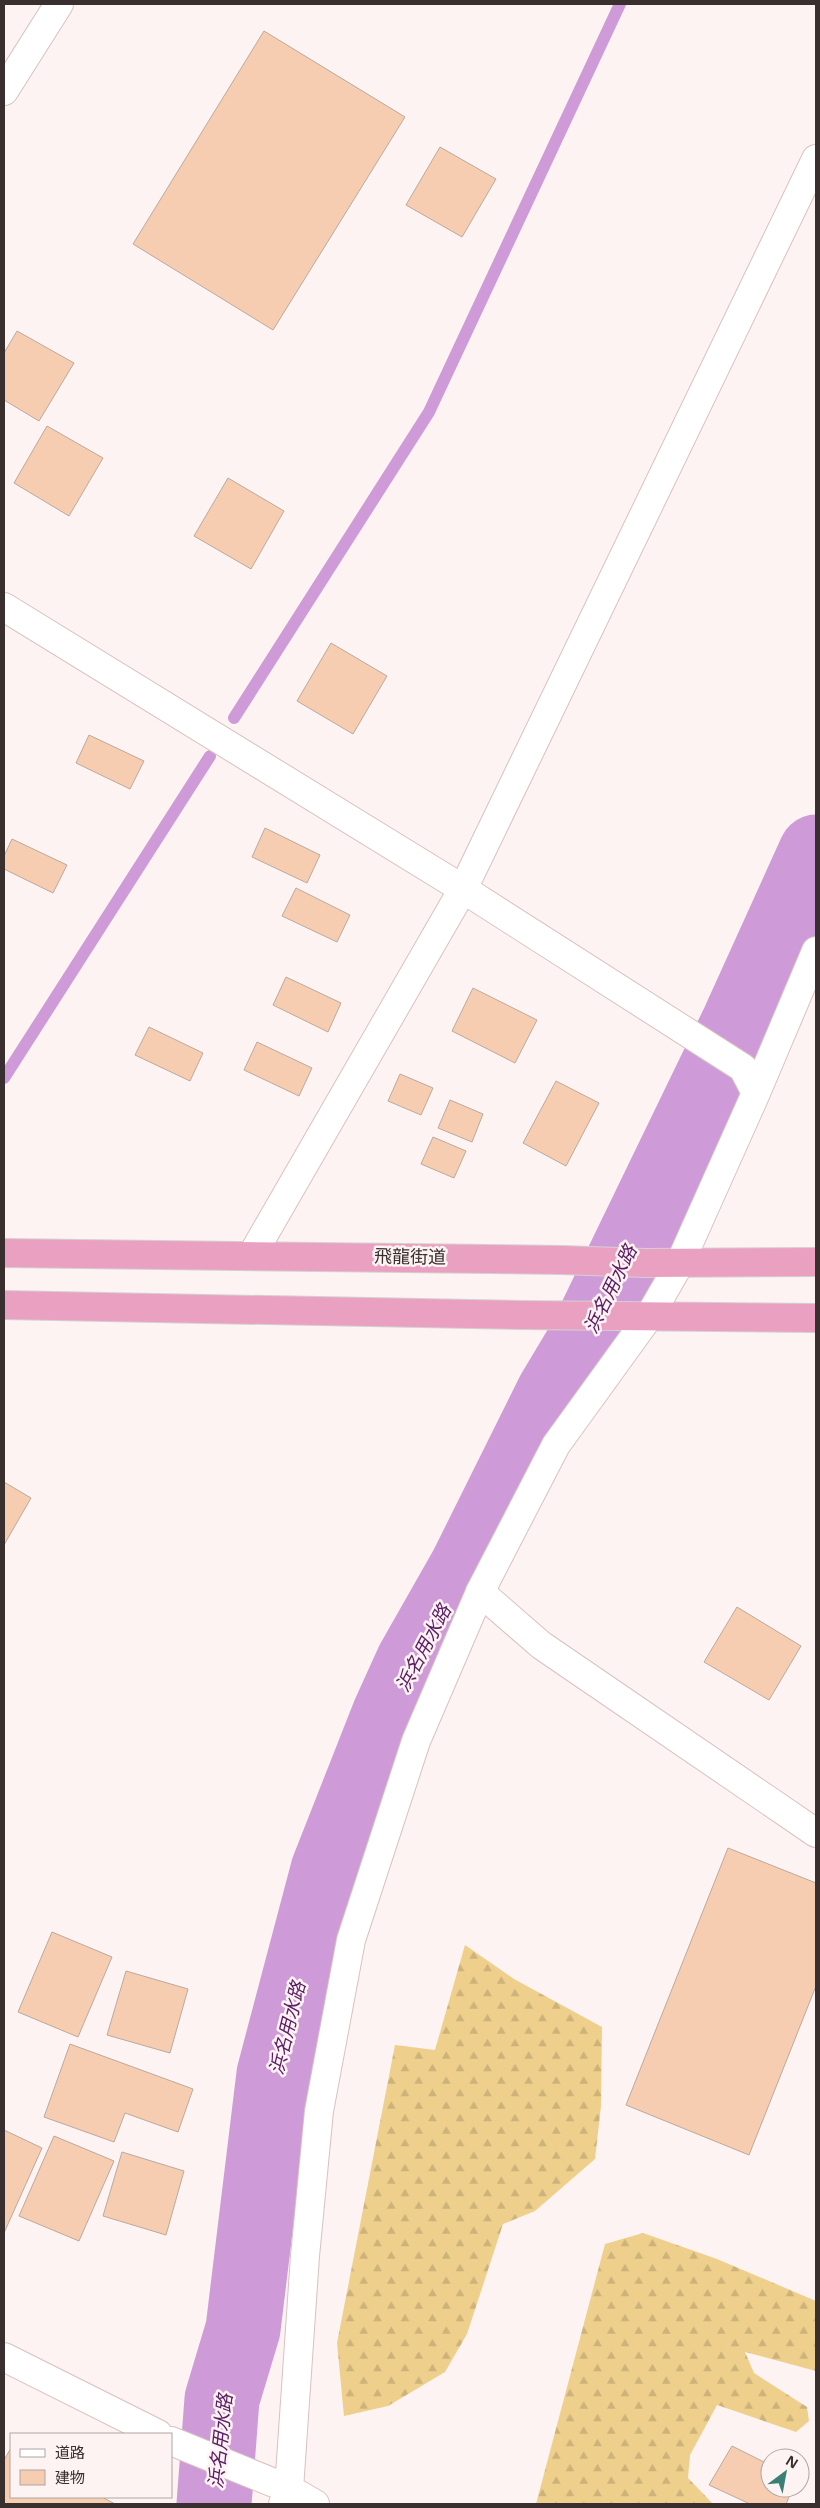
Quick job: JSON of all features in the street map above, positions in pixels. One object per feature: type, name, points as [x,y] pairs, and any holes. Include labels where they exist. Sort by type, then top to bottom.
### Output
[{"type":"highway","name":"飛龍街道","points":[[4,1253],[252,1255],[645,1263],[816,1262]]},
{"type":"highway","points":[[4,1305],[520,1315],[816,1318]]},
{"type":"street","points":[[4,91],[59,4]]},
{"type":"street","points":[[252,1255],[464,890],[816,160]]},
{"type":"street","points":[[4,607],[464,890],[744,1068],[756,1093]]},
{"type":"street","points":[[286,2497],[305,2256],[319,2111],[351,1940],[416,1741],[480,1592],[556,1445],[650,1315],[680,1263],[756,1093],[816,951]]},
{"type":"street","points":[[480,1592],[541,1645],[816,1833]]},
{"type":"street","points":[[4,2357],[156,2433]]},
{"type":"street","points":[[172,2441],[249,2472],[286,2497],[315,2504]]},
{"type":"green space","points":[[465,1945],[514,1979],[602,2027],[601,2106],[595,2159],[535,2211],[503,2224],[467,2334],[445,2372],[388,2406],[344,2416],[337,2343],[395,2045],[435,2050]]},
{"type":"green space","points":[[643,2233],[717,2259],[816,2301],[816,2371],[745,2352],[754,2373],[807,2407],[809,2421],[796,2432],[717,2405],[690,2455],[688,2478],[713,2504],[536,2504],[605,2244]]},
{"type":"building","points":[[264,31],[405,117],[273,330],[133,244]]},
{"type":"building","points":[[440,147],[496,179],[462,237],[406,205]]},
{"type":"building","points":[[17,331],[74,363],[39,421],[4,400],[4,353]]},
{"type":"building","points":[[47,426],[103,458],[69,516],[14,483]]},
{"type":"building","points":[[228,478],[284,511],[251,569],[194,536]]},
{"type":"building","points":[[331,643],[387,676],[353,734],[297,701]]},
{"type":"building","points":[[89,735],[144,761],[130,789],[76,763]]},
{"type":"building","points":[[265,828],[320,855],[307,883],[252,857]]},
{"type":"building","points":[[12,839],[67,865],[53,893],[4,869],[4,856]]},
{"type":"building","points":[[296,888],[350,915],[337,942],[282,916]]},
{"type":"building","points":[[286,977],[341,1003],[328,1032],[273,1005]]},
{"type":"building","points":[[473,988],[537,1020],[515,1063],[452,1031]]},
{"type":"building","points":[[149,1027],[203,1053],[190,1081],[135,1055]]},
{"type":"building","points":[[257,1042],[312,1068],[299,1096],[244,1070]]},
{"type":"building","points":[[400,1074],[433,1088],[421,1115],[388,1101]]},
{"type":"building","points":[[556,1081],[599,1103],[566,1166],[523,1143]]},
{"type":"building","points":[[450,1100],[483,1114],[472,1142],[438,1128]]},
{"type":"building","points":[[433,1137],[466,1151],[454,1178],[421,1164]]},
{"type":"building","points":[[4,1482],[31,1498],[4,1545]]},
{"type":"building","points":[[737,1607],[801,1646],[769,1700],[704,1662]]},
{"type":"building","points":[[728,1848],[816,1883],[816,1986],[749,2155],[626,2105]]},
{"type":"building","points":[[52,1932],[112,1957],[78,2037],[18,2012]]},
{"type":"building","points":[[126,1971],[188,1989],[170,2053],[107,2035]]},
{"type":"building","points":[[70,2044],[193,2089],[178,2132],[125,2113],[114,2142],[44,2117]]},
{"type":"building","points":[[4,2130],[42,2148],[4,2233]]},
{"type":"building","points":[[54,2136],[114,2161],[79,2241],[19,2216]]},
{"type":"building","points":[[122,2152],[184,2171],[166,2235],[103,2216]]},
{"type":"building","points":[[732,2446],[760,2460],[760,2498],[789,2498],[786,2504],[750,2504],[709,2485]]},
{"type":"building","points":[[10,2450],[10,2498],[104,2498],[115,2504],[4,2504],[4,2460]]},
{"type":"waterway","points":[[234,718],[429,412],[620,4]]},
{"type":"waterway","points":[[4,1078],[210,756]]},
{"type":"waterway","name":"浜名用水路","points":[[214,2504],[222,2399],[243,2329],[274,2074],[328,1870],[389,1715],[413,1662],[467,1567],[554,1392],[584,1342],[739,1022],[816,852]]}]
